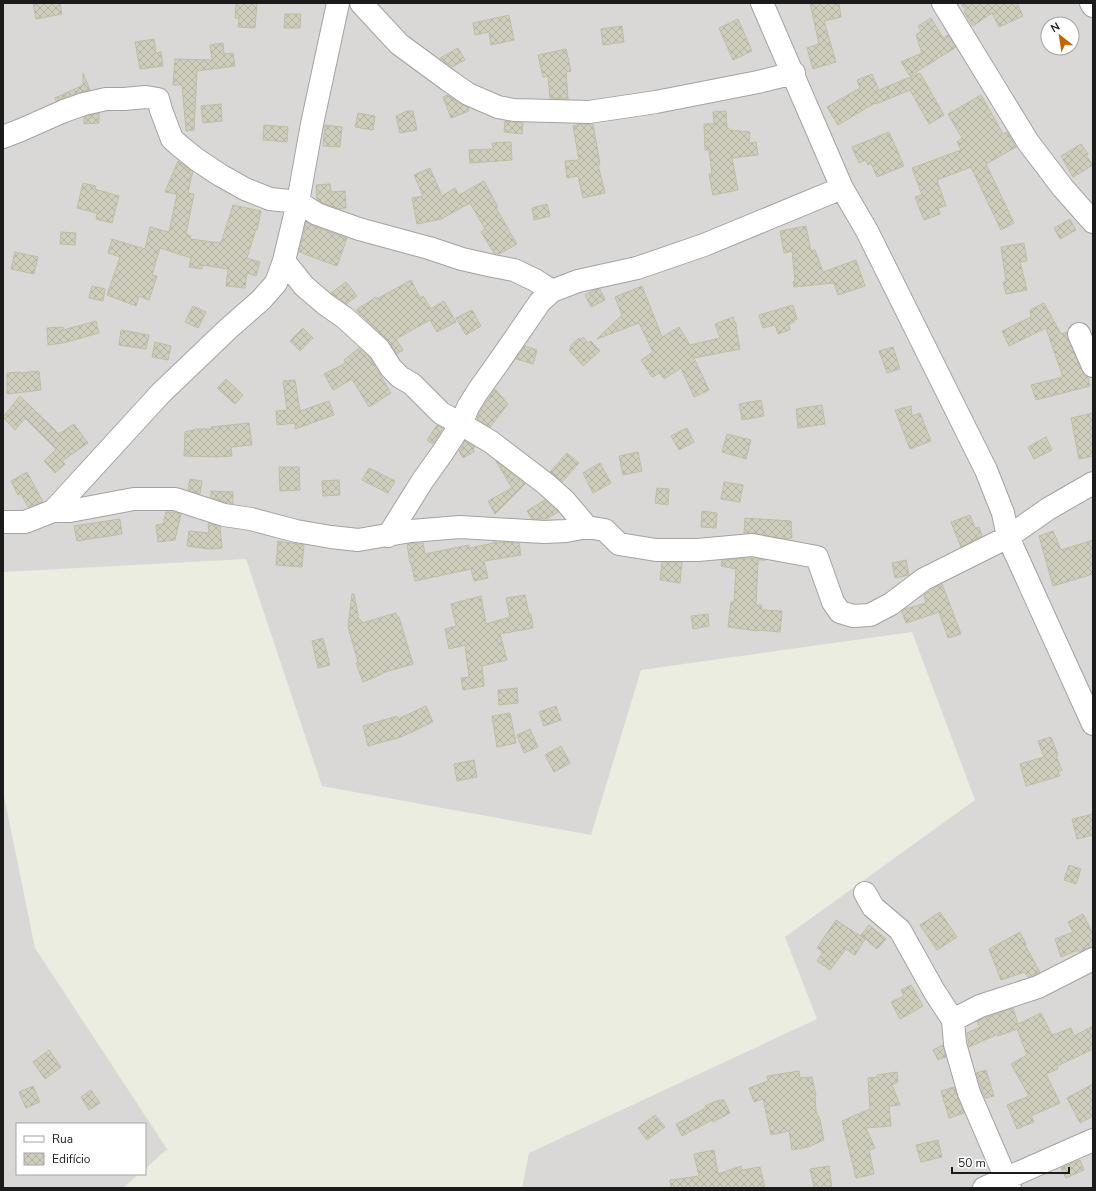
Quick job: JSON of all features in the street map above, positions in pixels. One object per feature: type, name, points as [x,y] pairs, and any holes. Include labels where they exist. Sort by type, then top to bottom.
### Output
[{"type":"street","points":[[53,511],[161,393],[229,328],[261,300],[276,283],[284,261],[298,202],[312,124],[338,3]]},
{"type":"street","points":[[361,3],[399,44],[468,94],[498,107],[514,110],[589,112],[656,102],[758,82],[794,73]]},
{"type":"street","points":[[762,3],[794,73],[842,188],[867,231],[986,470],[1003,513],[1008,537],[1093,724]]},
{"type":"street","points":[[942,3],[1028,142],[1063,188],[1093,222]]},
{"type":"street","points":[[3,137],[64,111],[106,99],[146,97],[158,98],[172,139],[196,159],[245,189],[270,199],[298,202],[317,214],[359,229],[429,248],[462,259],[514,270],[535,280],[552,291]]},
{"type":"street","points":[[388,536],[423,480],[461,424],[468,407],[478,391],[540,302],[552,291],[578,280],[637,268],[704,245],[842,188]]},
{"type":"street","points":[[284,261],[304,286],[325,304],[345,318],[379,349],[391,368],[400,377],[412,384],[441,413],[491,442],[556,492],[565,500],[587,527]]},
{"type":"street","points":[[1079,334],[1093,366]]},
{"type":"street","points":[[3,522],[24,522],[53,511],[70,511],[134,499],[175,499],[224,515],[251,519],[296,531],[331,538],[358,540],[411,531],[460,527],[544,532],[587,527],[605,530],[619,544],[656,550],[698,550],[752,545],[817,557],[833,602],[840,612],[854,616],[870,615],[891,604],[924,579],[1008,537],[1048,509],[1093,483]]},
{"type":"street","points":[[865,893],[873,907],[900,930],[934,991],[953,1020],[955,1044],[969,1093],[1008,1183]]},
{"type":"street","points":[[953,1020],[980,1006],[1038,987],[1093,959]]},
{"type":"street","points":[[984,1188],[1008,1183],[1093,1140]]},
{"type":"shaded area","points":[[3,3],[1093,3],[1093,1188],[522,1188],[529,1153],[817,1019],[785,937],[975,800],[912,632],[641,670],[591,835],[322,786],[246,559],[3,572]]},
{"type":"shaded area","points":[[3,572],[4,796],[35,948],[167,1149],[146,1168],[146,1123],[16,1123],[16,1175],[138,1175],[123,1188],[3,1188]]},
{"type":"building","points":[[33,3],[60,3],[62,14],[36,19]]},
{"type":"building","points":[[236,3],[257,3],[255,28],[238,27],[239,18],[235,18]]},
{"type":"building","points":[[810,3],[839,3],[841,17],[824,21],[836,62],[813,69],[807,48],[819,44]]},
{"type":"building","points":[[961,3],[1017,3],[1023,16],[999,27],[992,13],[973,26],[964,12],[966,11]]},
{"type":"building","points":[[285,14],[301,14],[300,28],[284,28]]},
{"type":"building","points":[[509,15],[514,40],[491,45],[489,32],[475,35],[473,23]]},
{"type":"building","points":[[931,18],[943,38],[948,35],[956,47],[910,76],[901,62],[922,53],[916,35],[921,31],[918,26]]},
{"type":"building","points":[[738,19],[752,51],[733,60],[719,28]]},
{"type":"building","points":[[622,26],[624,42],[603,45],[601,29]]},
{"type":"building","points":[[154,39],[156,53],[161,52],[163,66],[140,69],[135,42]]},
{"type":"building","points":[[223,43],[224,54],[233,53],[235,66],[197,71],[194,130],[186,131],[182,85],[173,85],[175,59],[212,60],[210,45]]},
{"type":"building","points":[[458,48],[465,60],[452,67],[440,58]]},
{"type":"building","points":[[566,49],[571,71],[566,72],[568,99],[550,98],[548,76],[543,77],[538,55]]},
{"type":"building","points":[[83,73],[90,90],[56,101],[55,98],[83,85]]},
{"type":"building","points":[[920,73],[944,115],[929,124],[910,90],[876,104],[875,103],[838,125],[827,107],[860,88],[857,80],[872,74],[879,90]]},
{"type":"building","points":[[447,95],[468,107],[469,111],[451,118],[443,97]]},
{"type":"building","points":[[981,95],[1003,134],[1007,132],[1016,147],[986,164],[1014,223],[1001,230],[971,167],[937,180],[946,206],[938,208],[940,214],[924,220],[915,197],[922,195],[912,168],[961,150],[957,142],[962,138],[948,114]]},
{"type":"building","points":[[221,104],[222,121],[203,123],[201,106]]},
{"type":"building","points":[[407,111],[413,111],[417,130],[400,133],[396,116]]},
{"type":"building","points":[[726,111],[727,128],[729,128],[729,130],[750,132],[749,143],[756,142],[758,155],[732,158],[738,190],[713,195],[709,174],[712,174],[709,150],[705,150],[704,124],[714,124],[713,112]]},
{"type":"building","points":[[99,113],[99,123],[84,124],[84,117]]},
{"type":"building","points":[[358,113],[375,116],[373,130],[355,127]]},
{"type":"building","points":[[505,121],[523,123],[522,134],[504,132]]},
{"type":"building","points":[[593,124],[600,164],[598,165],[605,193],[583,198],[578,176],[567,178],[565,161],[579,160],[573,126]]},
{"type":"building","points":[[264,125],[288,127],[287,142],[263,140]]},
{"type":"building","points":[[325,125],[342,127],[340,147],[323,146]]},
{"type":"building","points":[[889,132],[904,166],[877,177],[871,163],[868,165],[866,160],[859,163],[852,147]]},
{"type":"building","points":[[511,142],[512,160],[470,163],[469,150],[493,149],[492,143]]},
{"type":"building","points":[[1081,144],[1093,165],[1073,177],[1061,156]]},
{"type":"building","points":[[178,161],[193,172],[188,193],[194,194],[186,234],[191,236],[190,239],[221,243],[233,205],[261,211],[257,230],[256,229],[247,258],[260,262],[256,276],[247,273],[245,288],[226,286],[228,269],[202,265],[202,269],[189,267],[191,258],[160,248],[152,275],[157,276],[149,300],[139,296],[136,306],[107,295],[120,257],[108,253],[112,239],[145,249],[150,227],[169,232],[177,194],[165,192]]},
{"type":"building","points":[[430,168],[442,196],[455,188],[459,195],[484,181],[498,207],[496,208],[517,244],[499,254],[494,253],[481,232],[485,229],[470,203],[441,219],[417,224],[412,198],[423,196],[414,175]]},
{"type":"building","points":[[83,183],[96,186],[95,189],[119,196],[112,223],[96,219],[97,213],[77,208]]},
{"type":"building","points":[[330,184],[331,192],[345,191],[346,208],[339,209],[317,199],[316,185]]},
{"type":"building","points":[[547,204],[550,216],[534,220],[532,208]]},
{"type":"building","points":[[1070,219],[1076,230],[1060,239],[1054,228]]},
{"type":"building","points":[[306,222],[347,238],[337,266],[299,252]]},
{"type":"building","points":[[806,226],[811,251],[815,250],[823,272],[856,260],[865,286],[838,295],[834,283],[794,287],[793,282],[795,281],[792,251],[784,253],[780,231]]},
{"type":"building","points":[[61,232],[76,233],[75,245],[60,244]]},
{"type":"building","points":[[1024,243],[1027,261],[1020,262],[1027,290],[1006,294],[1003,282],[1006,281],[1001,247]]},
{"type":"building","points":[[15,252],[38,257],[34,274],[11,269]]},
{"type":"building","points":[[411,280],[420,298],[423,296],[431,309],[444,301],[456,322],[437,332],[430,320],[396,339],[403,350],[397,354],[387,340],[356,310],[376,297],[377,299]]},
{"type":"building","points":[[346,282],[357,296],[346,304],[331,293]]},
{"type":"building","points":[[92,286],[105,289],[103,301],[89,298]]},
{"type":"building","points":[[642,286],[662,337],[679,327],[690,345],[720,338],[715,324],[733,317],[737,327],[740,349],[694,358],[709,390],[694,397],[681,368],[664,379],[660,373],[652,377],[641,360],[653,352],[639,323],[597,339],[622,315],[615,297]]},
{"type":"building","points":[[600,289],[605,300],[591,307],[585,295]]},
{"type":"building","points":[[1044,303],[1061,334],[1067,332],[1068,339],[1082,371],[1085,376],[1088,377],[1090,386],[1036,400],[1031,385],[1063,377],[1046,328],[1009,346],[1002,331],[1031,317],[1030,310]]},
{"type":"building","points":[[793,305],[797,319],[789,324],[790,330],[778,334],[775,325],[763,328],[759,315]]},
{"type":"building","points":[[193,306],[206,312],[198,328],[185,322]]},
{"type":"building","points":[[472,310],[481,326],[466,335],[456,318]]},
{"type":"building","points":[[96,321],[99,333],[63,343],[48,345],[47,328],[63,327],[63,330]]},
{"type":"building","points":[[303,328],[313,338],[300,351],[290,341]]},
{"type":"building","points":[[121,330],[149,335],[146,349],[119,345]]},
{"type":"building","points":[[583,337],[588,343],[591,341],[600,351],[583,366],[569,350],[571,348],[570,346],[579,338],[580,340]]},
{"type":"building","points":[[155,342],[171,346],[168,360],[152,357]]},
{"type":"building","points":[[525,346],[537,350],[533,364],[516,359]]},
{"type":"building","points":[[893,347],[900,369],[887,373],[879,351]]},
{"type":"building","points":[[359,348],[369,357],[391,393],[369,407],[352,379],[333,390],[324,374],[346,363],[344,360]]},
{"type":"building","points":[[39,371],[41,390],[7,394],[7,373]]},
{"type":"building","points":[[226,379],[243,395],[235,404],[217,388]]},
{"type":"building","points":[[295,380],[300,411],[329,401],[334,415],[295,429],[295,423],[277,425],[276,411],[287,410],[283,381]]},
{"type":"building","points":[[495,389],[508,404],[490,427],[477,419],[479,413]]},
{"type":"building","points":[[20,396],[59,434],[74,424],[88,443],[62,461],[65,464],[55,473],[44,461],[56,449],[25,418],[15,430],[3,417]]},
{"type":"building","points":[[761,400],[764,416],[742,420],[739,404]]},
{"type":"building","points":[[822,405],[825,424],[798,428],[796,409]]},
{"type":"building","points":[[911,406],[912,416],[920,413],[931,441],[910,449],[895,410]]},
{"type":"building","points":[[1093,413],[1093,456],[1079,459],[1071,418]]},
{"type":"building","points":[[249,423],[252,445],[231,447],[232,456],[184,456],[185,432],[196,429],[212,429],[211,427]]},
{"type":"building","points":[[437,425],[443,428],[433,444],[427,440]]},
{"type":"building","points":[[687,428],[694,442],[679,450],[671,436]]},
{"type":"building","points":[[727,434],[751,440],[746,459],[722,452]]},
{"type":"building","points":[[1046,437],[1052,450],[1034,459],[1028,447]]},
{"type":"building","points":[[465,441],[475,447],[473,449],[474,452],[463,458],[459,451]]},
{"type":"building","points":[[638,452],[642,471],[623,475],[619,456]]},
{"type":"building","points":[[567,453],[579,463],[562,482],[550,472]]},
{"type":"building","points":[[496,461],[525,484],[495,514],[488,501],[512,488]]},
{"type":"building","points":[[600,463],[611,483],[593,493],[583,473]]},
{"type":"building","points":[[279,467],[299,467],[300,490],[280,491]]},
{"type":"building","points":[[369,468],[395,481],[388,493],[362,480]]},
{"type":"building","points":[[27,472],[43,502],[28,507],[21,494],[18,495],[11,481]]},
{"type":"building","points":[[190,479],[202,481],[200,494],[188,490]]},
{"type":"building","points":[[339,480],[340,495],[323,496],[322,481]]},
{"type":"building","points":[[724,482],[743,485],[740,502],[721,499]]},
{"type":"building","points":[[657,488],[669,489],[668,505],[655,503]]},
{"type":"building","points":[[211,491],[233,492],[233,504],[211,498]]},
{"type":"building","points":[[545,500],[558,512],[547,519],[532,519],[527,511]]},
{"type":"building","points":[[702,511],[717,513],[716,528],[701,527]]},
{"type":"building","points":[[166,512],[181,514],[175,540],[158,542],[156,525],[163,524]]},
{"type":"building","points":[[970,515],[975,528],[979,527],[982,536],[961,547],[951,522]]},
{"type":"building","points":[[745,518],[791,521],[792,538],[786,539],[754,533],[744,533]]},
{"type":"building","points":[[120,519],[122,534],[77,541],[74,526]]},
{"type":"building","points":[[208,523],[220,527],[222,548],[210,549],[187,546],[189,531],[209,533]]},
{"type":"building","points":[[1053,531],[1061,550],[1093,540],[1093,574],[1053,586],[1039,536]]},
{"type":"building","points":[[278,541],[304,545],[302,567],[276,565]]},
{"type":"building","points":[[493,542],[519,543],[521,555],[484,561],[488,578],[474,581],[471,569],[415,581],[407,544],[423,543],[425,554],[469,545],[469,548],[494,543]]},
{"type":"building","points":[[751,558],[766,560],[758,560],[756,605],[762,605],[761,610],[782,611],[780,632],[728,627],[731,602],[734,602],[736,569],[721,566],[722,560]]},
{"type":"building","points":[[906,560],[909,575],[895,578],[892,563]]},
{"type":"building","points":[[662,562],[682,562],[680,583],[660,580]]},
{"type":"building","points":[[942,584],[961,634],[948,638],[939,612],[906,623],[902,611],[926,603],[924,595]]},
{"type":"building","points":[[352,594],[354,594],[359,620],[361,620],[362,623],[396,613],[397,617],[399,617],[413,664],[382,673],[363,682],[356,663],[358,662],[348,627]]},
{"type":"building","points":[[525,595],[529,614],[531,614],[533,628],[500,634],[507,660],[482,666],[484,686],[463,690],[461,678],[469,677],[465,645],[449,649],[445,629],[456,626],[451,604],[481,596],[486,624],[510,617],[506,598]]},
{"type":"building","points":[[708,614],[709,626],[693,629],[691,616]]},
{"type":"building","points":[[323,638],[330,665],[318,668],[312,641]]},
{"type":"building","points":[[517,688],[518,703],[499,705],[498,690]]},
{"type":"building","points":[[426,706],[433,722],[401,737],[368,746],[363,726],[397,716],[398,719]]},
{"type":"building","points":[[556,706],[561,720],[544,726],[539,712]]},
{"type":"building","points":[[510,713],[516,743],[497,747],[492,716]]},
{"type":"building","points":[[530,729],[538,747],[524,753],[517,735]]},
{"type":"building","points":[[1051,737],[1058,755],[1056,756],[1062,770],[1058,772],[1060,776],[1026,786],[1020,764],[1044,757],[1038,741]]},
{"type":"building","points":[[561,746],[570,763],[554,772],[545,755]]},
{"type":"building","points":[[474,760],[477,777],[457,781],[454,764]]},
{"type":"building","points":[[1093,814],[1093,835],[1077,839],[1072,819]]},
{"type":"building","points":[[1069,865],[1081,869],[1076,884],[1064,880]]},
{"type":"building","points":[[940,912],[957,937],[937,950],[920,925]]},
{"type":"building","points":[[1083,914],[1093,934],[1093,947],[1079,952],[1078,950],[1061,957],[1055,939],[1073,932],[1068,922]]},
{"type":"building","points":[[836,920],[865,939],[855,955],[846,949],[830,970],[817,961],[823,952],[817,948]]},
{"type":"building","points":[[869,925],[886,939],[877,949],[861,935]]},
{"type":"building","points":[[1020,932],[1026,944],[1025,945],[1040,972],[1028,977],[1025,972],[1001,980],[989,949]]},
{"type":"building","points":[[911,985],[923,1006],[900,1019],[891,1002],[904,996],[901,990]]},
{"type":"building","points":[[1013,1008],[1018,1024],[1041,1013],[1052,1035],[1071,1028],[1074,1036],[1093,1026],[1093,1049],[1057,1066],[1058,1069],[1046,1074],[1060,1103],[1031,1116],[1034,1122],[1017,1129],[1007,1105],[1029,1096],[1011,1064],[1027,1055],[1017,1029],[998,1036],[998,1034],[969,1047],[967,1033],[980,1027],[977,1021]]},
{"type":"building","points":[[943,1045],[946,1057],[938,1060],[933,1050]]},
{"type":"building","points":[[49,1050],[61,1067],[45,1079],[33,1062]]},
{"type":"building","points":[[986,1070],[994,1096],[985,1098],[976,1073]]},
{"type":"building","points":[[799,1071],[800,1078],[812,1077],[816,1096],[816,1111],[820,1120],[824,1140],[808,1147],[792,1150],[789,1131],[771,1135],[763,1099],[754,1102],[749,1088],[768,1081],[767,1076]]},
{"type":"building","points":[[897,1072],[898,1082],[892,1085],[900,1105],[889,1106],[891,1126],[866,1128],[875,1148],[869,1150],[874,1174],[856,1178],[842,1121],[870,1109],[868,1078]]},
{"type":"building","points":[[1093,1084],[1093,1116],[1080,1123],[1067,1098]]},
{"type":"building","points":[[33,1086],[40,1102],[26,1108],[19,1092]]},
{"type":"building","points":[[954,1087],[964,1113],[949,1118],[941,1091]]},
{"type":"building","points":[[91,1090],[100,1103],[89,1110],[81,1097]]},
{"type":"building","points":[[719,1100],[724,1100],[730,1113],[713,1122],[712,1120],[682,1136],[676,1124],[706,1108],[705,1106]]},
{"type":"building","points":[[655,1115],[665,1127],[647,1140],[638,1128]]},
{"type":"building","points":[[938,1140],[942,1157],[921,1162],[916,1145]]},
{"type":"building","points":[[714,1150],[718,1174],[741,1166],[742,1170],[760,1167],[765,1188],[671,1188],[670,1180],[699,1176],[694,1154]]},
{"type":"building","points":[[1080,1160],[1084,1170],[1066,1178],[1061,1168]]},
{"type":"building","points":[[829,1166],[832,1188],[814,1188],[810,1169]]}]
